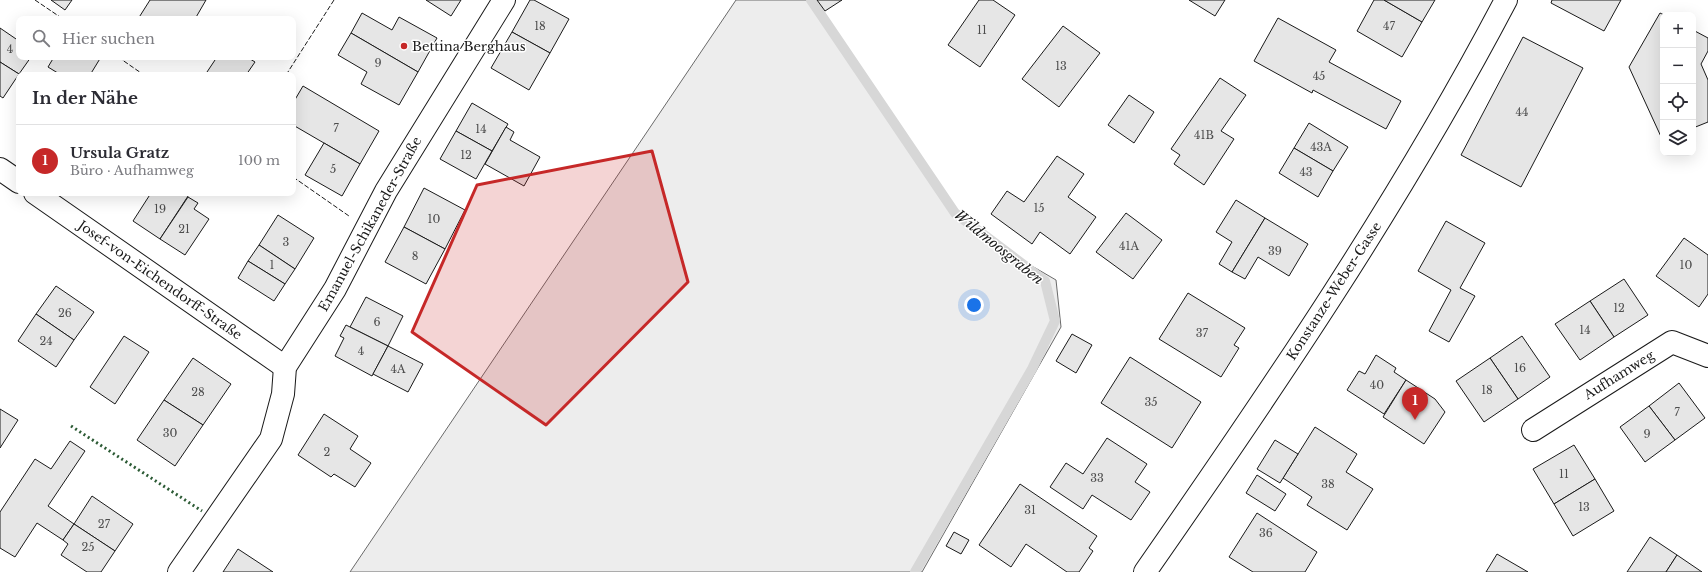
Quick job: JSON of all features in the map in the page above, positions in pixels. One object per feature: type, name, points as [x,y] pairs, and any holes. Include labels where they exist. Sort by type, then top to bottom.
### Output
[{"type":"street","name":"Emanuel-Schikaneder-Straße","points":[[285,367],[335,289],[386,191],[504,0]]},
{"type":"street","name":"Konstanze-Weber-Gasse","points":[[1145,572],[1262,403],[1413,167],[1506,0]]},
{"type":"street","points":[[0,169],[16,180]]},
{"type":"street","name":"Josef-von-Eichendorff-Straße","points":[[39,196],[285,367]]},
{"type":"street","name":"Aufhamweg","points":[[1533,430],[1672,342],[1708,356]]},
{"type":"street","points":[[179,572],[271,439],[283,394],[285,367]]},
{"type":"highlighted area","points":[[652,151],[688,282],[546,425],[412,332],[477,185]]},
{"type":"shaded area","points":[[736,0],[814,0],[970,230],[1056,280],[1061,327],[922,572],[350,572]]},
{"type":"building","points":[[51,0],[72,0],[65,10]]},
{"type":"building","points":[[150,0],[206,0],[197,16],[140,16]]},
{"type":"building","points":[[426,0],[461,0],[451,16]]},
{"type":"building","points":[[530,0],[534,0],[569,19],[550,53],[512,32]]},
{"type":"building","points":[[817,0],[842,0],[825,11]]},
{"type":"building","points":[[979,0],[993,0],[1015,15],[980,67],[948,45]]},
{"type":"building","points":[[1189,0],[1225,0],[1215,16]]},
{"type":"building","points":[[1374,0],[1384,0],[1422,22],[1402,57],[1357,31]]},
{"type":"building","points":[[1384,0],[1435,0],[1422,22]]},
{"type":"building","points":[[1552,0],[1621,0],[1604,31],[1551,3]]},
{"type":"building","points":[[362,13],[392,30],[399,17],[437,38],[418,72],[351,33]]},
{"type":"building","points":[[1660,13],[1660,134],[1629,67]]},
{"type":"building","points":[[1278,18],[1336,50],[1329,62],[1401,101],[1386,129],[1313,90],[1312,93],[1254,61]]},
{"type":"building","points":[[1063,26],[1100,53],[1059,107],[1022,79]]},
{"type":"building","points":[[0,28],[16,39],[16,60],[29,60],[20,72],[16,72],[0,62]]},
{"type":"building","points":[[512,32],[550,53],[529,90],[491,68]]},
{"type":"building","points":[[1696,32],[1708,38],[1708,51],[1701,64],[1708,80],[1708,122],[1696,127]]},
{"type":"building","points":[[351,33],[418,72],[399,105],[361,84],[367,72],[338,55]]},
{"type":"building","points":[[1523,37],[1583,68],[1521,187],[1461,155]]},
{"type":"building","points":[[52,60],[99,60],[92,72],[56,72],[48,67]]},
{"type":"building","points":[[215,60],[252,60],[255,62],[248,72],[207,72]]},
{"type":"building","points":[[0,62],[16,72],[16,78],[3,98],[0,96]]},
{"type":"building","points":[[1220,78],[1246,95],[1221,131],[1234,139],[1204,185],[1174,164],[1180,155],[1171,149]]},
{"type":"building","points":[[303,86],[379,131],[360,164],[296,127],[296,98]]},
{"type":"building","points":[[1129,95],[1154,112],[1134,143],[1108,125]]},
{"type":"building","points":[[472,103],[508,124],[492,151],[456,131]]},
{"type":"building","points":[[1309,123],[1348,147],[1333,171],[1294,148]]},
{"type":"building","points":[[506,127],[514,132],[510,140],[540,157],[524,186],[485,164]]},
{"type":"building","points":[[456,131],[492,151],[476,179],[440,159]]},
{"type":"building","points":[[324,143],[360,164],[342,196],[305,175]]},
{"type":"building","points":[[1294,148],[1333,171],[1318,197],[1279,173]]},
{"type":"building","points":[[1057,156],[1084,174],[1068,197],[1096,217],[1070,254],[1040,232],[1032,244],[991,214],[1007,191],[1024,202]]},
{"type":"building","points":[[424,188],[465,210],[445,249],[404,227]]},
{"type":"building","points":[[149,196],[188,196],[160,239],[133,221]]},
{"type":"building","points":[[188,197],[198,203],[194,209],[209,219],[185,255],[160,239]]},
{"type":"building","points":[[1236,200],[1265,218],[1232,272],[1219,264],[1232,242],[1216,232]]},
{"type":"building","points":[[1126,213],[1162,240],[1133,279],[1096,252]]},
{"type":"building","points":[[278,215],[314,238],[295,269],[259,245]]},
{"type":"building","points":[[1265,218],[1308,244],[1289,276],[1258,257],[1245,279],[1232,272]]},
{"type":"building","points":[[1446,221],[1485,243],[1460,288],[1475,296],[1449,342],[1429,331],[1451,290],[1418,271]]},
{"type":"building","points":[[404,227],[445,249],[426,284],[385,262]]},
{"type":"building","points":[[1684,238],[1708,255],[1708,294],[1699,307],[1656,276]]},
{"type":"building","points":[[259,245],[295,269],[285,284],[248,261]]},
{"type":"building","points":[[248,261],[285,284],[274,301],[238,278]]},
{"type":"building","points":[[1624,279],[1648,315],[1614,337],[1590,301]]},
{"type":"building","points":[[56,286],[94,312],[74,340],[36,314]]},
{"type":"building","points":[[1188,293],[1245,328],[1234,345],[1239,348],[1221,377],[1159,339]]},
{"type":"building","points":[[366,297],[403,316],[388,346],[350,327]]},
{"type":"building","points":[[1590,301],[1614,337],[1580,360],[1555,324]]},
{"type":"building","points":[[36,314],[74,340],[56,367],[18,341]]},
{"type":"building","points":[[346,325],[388,346],[372,376],[335,356],[344,338],[340,336]]},
{"type":"building","points":[[1072,334],[1092,345],[1076,373],[1056,361]]},
{"type":"building","points":[[124,336],[149,352],[115,404],[90,387]]},
{"type":"building","points":[[1522,336],[1550,377],[1518,399],[1490,358]]},
{"type":"building","points":[[388,346],[423,364],[408,392],[373,374]]},
{"type":"building","points":[[1376,355],[1396,368],[1394,372],[1406,380],[1384,414],[1347,390],[1359,371],[1365,374]]},
{"type":"building","points":[[1130,357],[1201,402],[1172,448],[1101,403]]},
{"type":"building","points":[[193,358],[231,384],[203,425],[164,400]]},
{"type":"building","points":[[1490,358],[1518,399],[1484,422],[1456,381]]},
{"type":"building","points":[[1406,380],[1435,399],[1445,412],[1424,444],[1383,417]]},
{"type":"building","points":[[1679,383],[1705,418],[1675,440],[1649,406]]},
{"type":"building","points":[[164,400],[203,425],[175,466],[137,440]]},
{"type":"building","points":[[1649,406],[1675,440],[1645,462],[1620,427]]},
{"type":"building","points":[[0,409],[18,420],[0,448]]},
{"type":"building","points":[[324,414],[358,436],[350,449],[371,463],[355,487],[334,474],[331,477],[298,455]]},
{"type":"building","points":[[1315,427],[1357,454],[1346,472],[1373,489],[1347,530],[1307,505],[1312,497],[1283,478]]},
{"type":"building","points":[[1107,438],[1147,464],[1135,482],[1150,492],[1131,520],[1092,495],[1083,509],[1050,487],[1066,463],[1083,474]]},
{"type":"building","points":[[1275,440],[1298,454],[1280,483],[1257,469]]},
{"type":"building","points":[[70,441],[85,451],[48,506],[74,524],[63,540],[37,523],[15,557],[0,548],[0,512],[35,459],[51,469]]},
{"type":"building","points":[[1574,445],[1595,479],[1554,504],[1533,469]]},
{"type":"building","points":[[1257,475],[1286,494],[1275,511],[1246,493]]},
{"type":"building","points":[[1595,479],[1614,511],[1573,536],[1554,504]]},
{"type":"building","points":[[1020,484],[1097,536],[1089,548],[1093,551],[1079,572],[1067,572],[1026,544],[1011,567],[979,545]]},
{"type":"building","points":[[92,496],[133,524],[115,551],[74,524]]},
{"type":"building","points":[[1257,513],[1317,552],[1305,572],[1253,572],[1229,557]]},
{"type":"building","points":[[74,524],[115,551],[101,572],[87,572],[61,555],[68,544],[63,540]]},
{"type":"building","points":[[954,532],[969,540],[961,554],[946,546]]},
{"type":"building","points":[[1650,537],[1677,555],[1666,572],[1627,572]]},
{"type":"building","points":[[238,549],[273,572],[223,572]]},
{"type":"building","points":[[1497,554],[1528,572],[1486,572]]},
{"type":"building","points":[[1677,555],[1702,572],[1666,572]]},
{"type":"waterway","name":"Wildmoosgraben","points":[[811,0],[955,213],[1045,281],[1055,321],[1032,369],[915,572]]},
{"type":"hedge","points":[[71,426],[202,511]]},
{"type":"fence","points":[[35,0],[59,16]]},
{"type":"fence","points":[[296,59],[334,0]]},
{"type":"fence","points":[[122,60],[140,72]]},
{"type":"fence","points":[[288,72],[296,60]]},
{"type":"fence","points":[[296,179],[349,216]]},
{"type":"place","name":"Bettina Berghaus","points":[[404,46]]},
{"type":"place","name":"Ursula Gratz","points":[[1415,420]]}]
